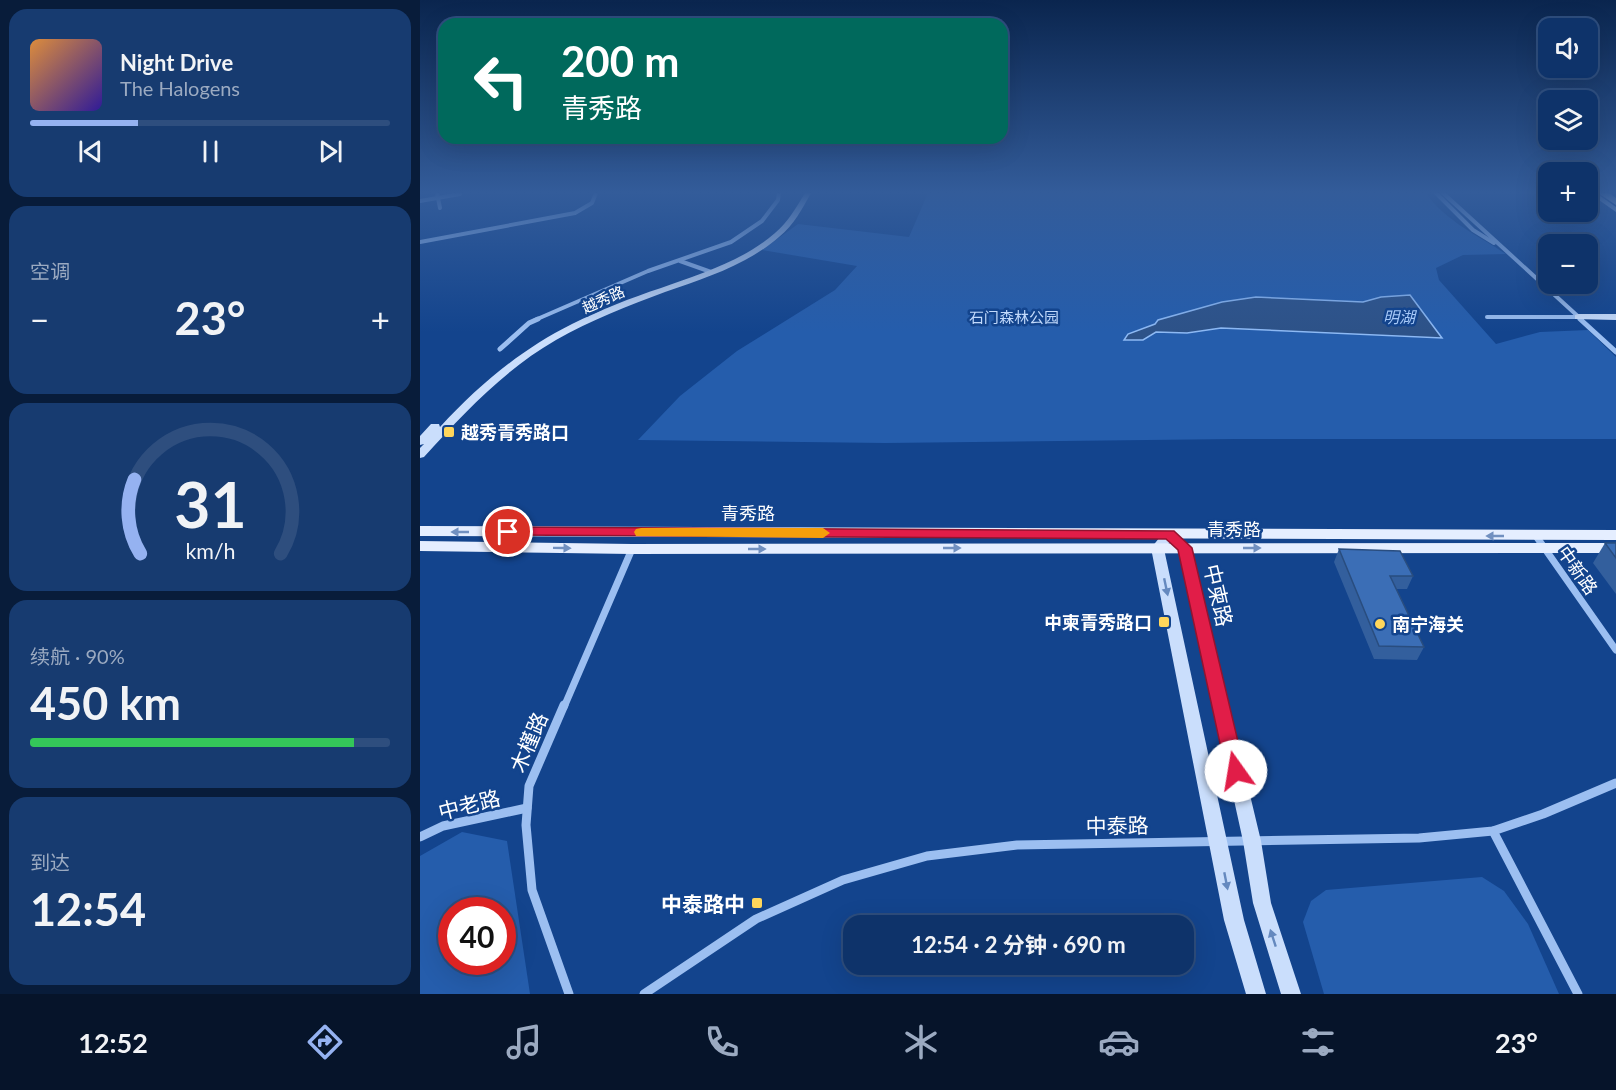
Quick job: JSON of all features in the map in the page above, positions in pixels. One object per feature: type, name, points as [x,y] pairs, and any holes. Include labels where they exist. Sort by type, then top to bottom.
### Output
[{"type":"main road","name":"越秀路","points":[[420,442],[493,370],[533,343],[577,320],[620,302],[708,271],[752,248],[763,239]]},
{"type":"main road","name":"越秀路","points":[[420,454],[502,372],[540,345],[582,323],[759,249],[772,239]]},
{"type":"main road","points":[[1580,319],[1616,319]]},
{"type":"main road","name":"青秀路","points":[[420,531],[1616,535]]},
{"type":"main road","points":[[1169,534],[1157,548],[1234,920],[1256,994]]},
{"type":"main road","name":"中柬路","points":[[1169,534],[1185,548],[1252,841],[1262,903],[1291,994]]},
{"type":"main road","name":"青秀路","points":[[420,546],[632,549],[1616,548]]},
{"type":"street","points":[[501,349],[529,323],[648,271],[735,239]]},
{"type":"street","points":[[1488,239],[1512,254]]},
{"type":"street","points":[[1495,239],[1616,352]]},
{"type":"street","points":[[679,261],[708,271]]},
{"type":"street","points":[[1487,317],[1580,319]]},
{"type":"street","name":"中新路","points":[[1536,536],[1616,650]]},
{"type":"street","name":"木槿路","points":[[569,994],[532,890],[526,825],[528,786],[632,549]]},
{"type":"street","name":"中泰路","points":[[644,994],[756,919],[843,880],[927,856],[1017,845],[1419,838],[1493,831],[1543,814],[1616,783]]},
{"type":"street","name":"中老路","points":[[420,837],[443,826],[527,808]]},
{"type":"street","points":[[1493,831],[1578,994]]},
{"type":"green space","name":"石门森林公园","points":[[777,239],[1483,239],[1506,254],[1463,255],[1436,268],[1439,280],[1496,344],[1540,332],[1588,330],[1616,357],[1616,439],[1235,439],[885,443],[638,440],[680,396],[737,351],[835,290],[857,266],[762,250]]},
{"type":"green space","points":[[462,832],[507,841],[515,897],[438,897],[438,975],[516,975],[516,901],[530,994],[420,994],[420,856]]},
{"type":"green space","points":[[1482,877],[1504,891],[1528,924],[1559,994],[1324,994],[1303,922],[1311,901],[1326,890]]},
{"type":"water","name":"明湖","points":[[1410,295],[1442,338],[1221,328],[1187,333],[1156,332],[1143,340],[1124,340],[1128,334],[1155,324],[1158,320],[1222,302],[1256,297],[1363,302],[1381,297]]},
{"type":"building","points":[[1605,543],[1616,543],[1616,558]]},
{"type":"building","name":"南宁海关","points":[[1339,549],[1400,551],[1413,576],[1390,576],[1424,647],[1379,646]]},
{"type":"slow traffic","points":[[641,532],[823,533]]},
{"type":"place","name":"越秀青秀路口","points":[[449,432]]},
{"type":"place","name":"中柬青秀路口","points":[[1164,622]]},
{"type":"place","name":"南宁海关","points":[[1380,624]]},
{"type":"place","name":"中泰路中","points":[[757,903]]},
{"type":"route","points":[[508,532],[1169,534],[1185,548],[1236,771]]}]
